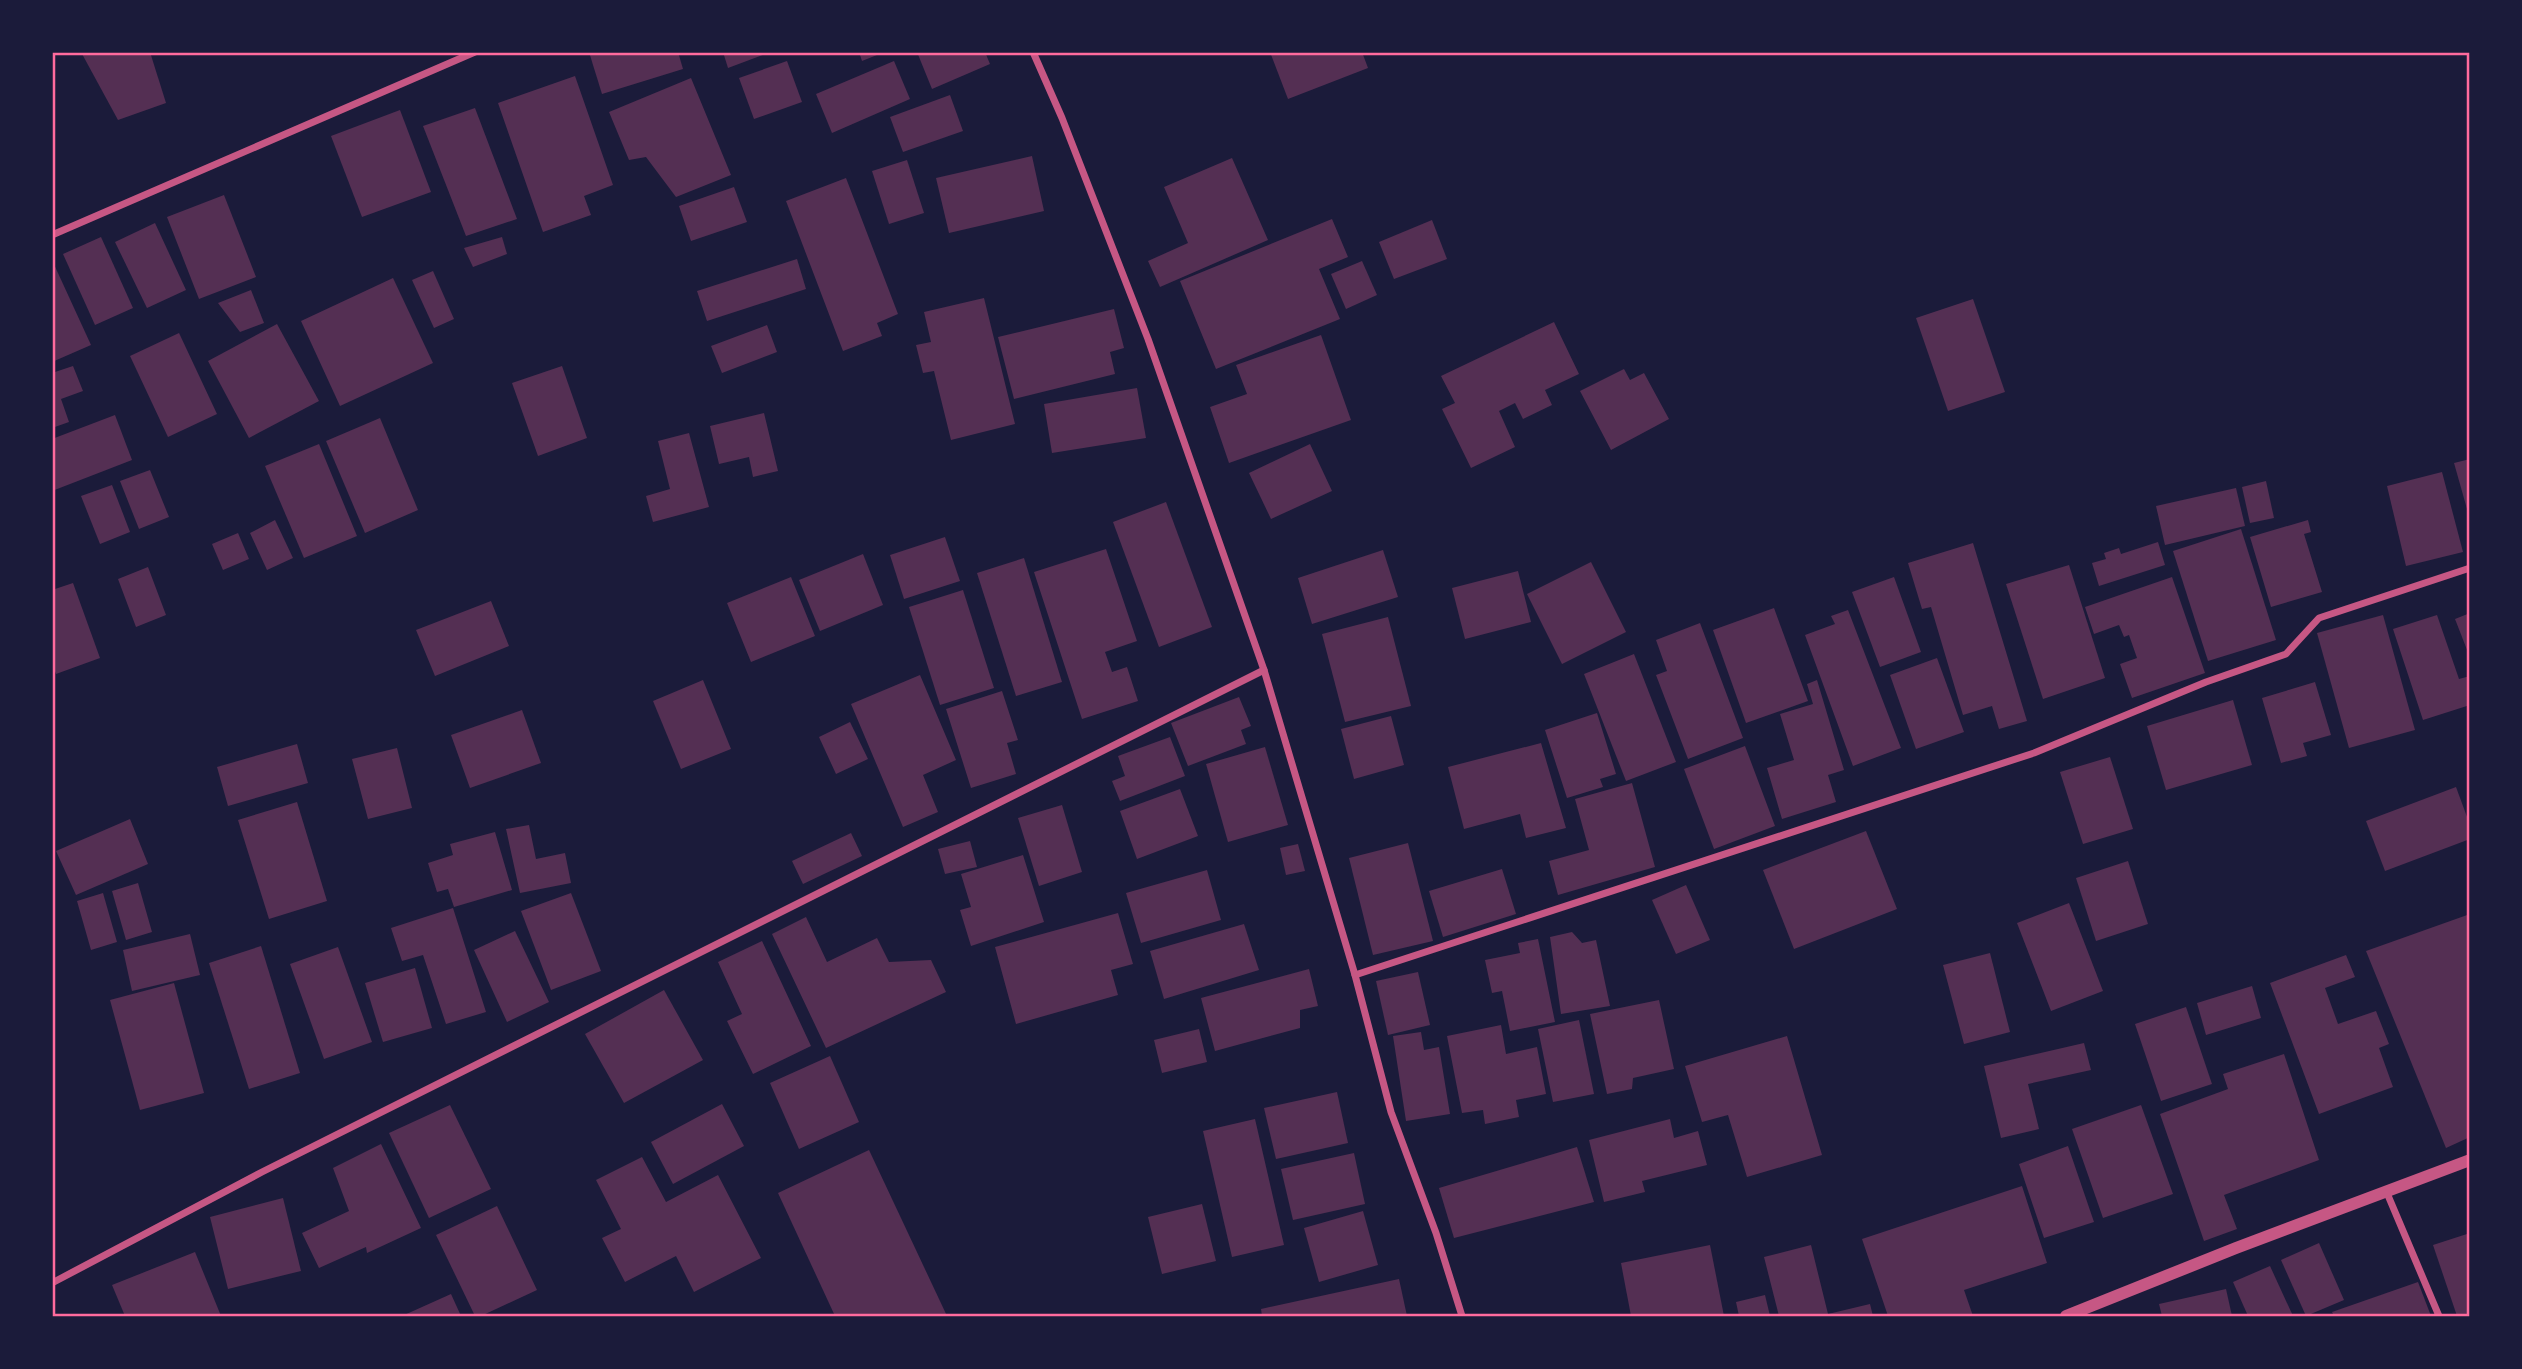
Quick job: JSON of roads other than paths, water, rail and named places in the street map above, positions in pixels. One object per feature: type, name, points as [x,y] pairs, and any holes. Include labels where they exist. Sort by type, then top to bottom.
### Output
[{"type":"street","points":[[52,235],[475,52]]},
{"type":"street","points":[[1034,52],[1148,339],[1264,670],[1355,975],[1391,1112],[1436,1233],[1462,1317]]},
{"type":"street","points":[[1355,975],[2034,753],[2206,681],[2286,654],[2319,618],[2469,568]]},
{"type":"street","points":[[52,1283],[274,1166],[1264,670]]},
{"type":"street","points":[[2066,1317],[2236,1248],[2469,1160]]},
{"type":"street","points":[[2387,1193],[2440,1317]]}]
